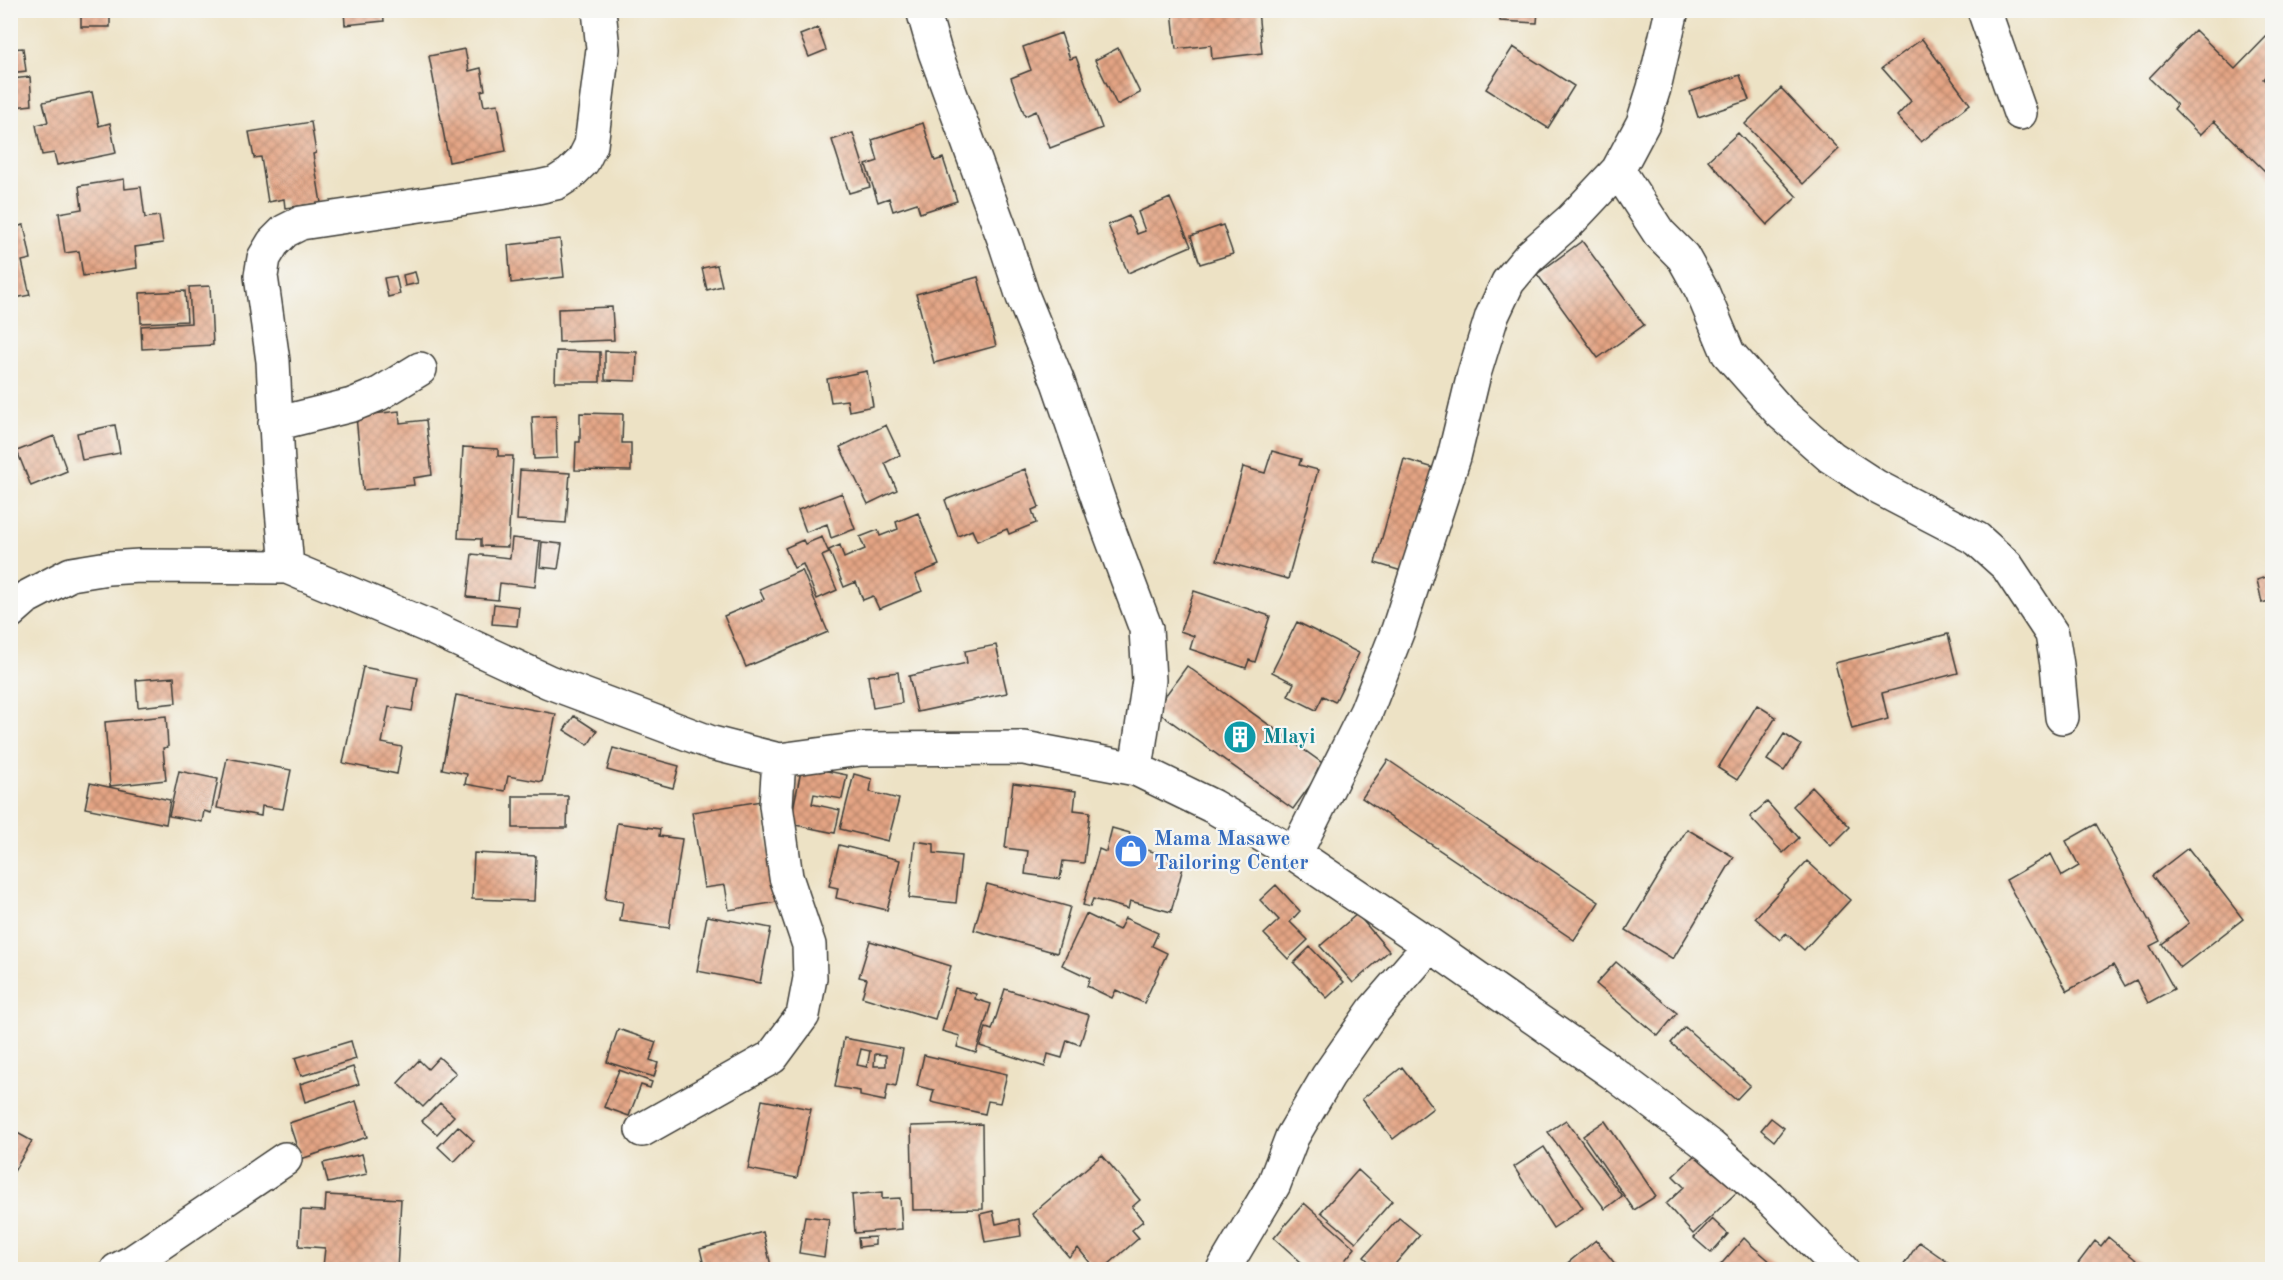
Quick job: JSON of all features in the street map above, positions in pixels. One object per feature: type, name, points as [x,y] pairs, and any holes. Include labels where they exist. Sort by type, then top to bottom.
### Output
[{"type":"street","points":[[287,567],[275,424],[273,362],[261,276],[264,258],[273,243],[285,231],[301,223],[538,187],[556,183],[570,174],[583,161],[591,145],[603,49],[599,10]]},
{"type":"street","points":[[923,10],[935,52],[1023,297],[1058,382],[1146,629],[1149,680],[1136,769]]},
{"type":"street","points":[[1295,854],[1366,712],[1398,630],[1454,457],[1474,374],[1492,316],[1508,282],[1529,257],[1571,220],[1618,170],[1642,123],[1654,88],[1672,10]]},
{"type":"street","points":[[1984,10],[2020,113]]},
{"type":"street","points":[[1618,170],[1659,233],[1683,257],[1702,291],[1728,353],[1781,413],[1831,457],[1877,487],[1977,539],[2007,566],[2052,634],[2062,717]]},
{"type":"street","points":[[275,424],[352,405],[379,394],[420,369]]},
{"type":"street","points":[[10,612],[27,597],[71,574],[140,566],[287,567],[430,627],[549,682],[712,743],[779,760],[861,749],[1024,748],[1136,769],[1212,806],[1295,854],[1613,1073],[1711,1147],[1769,1197],[1842,1269]]},
{"type":"street","points":[[642,1130],[772,1057],[803,1015],[810,978],[809,945],[786,877],[776,805],[779,760]]},
{"type":"street","points":[[1223,1269],[1275,1184],[1292,1137],[1328,1076],[1374,1010],[1430,945]]},
{"type":"street","points":[[117,1269],[134,1261],[285,1159]]},
{"type":"building","points":[[81,10],[110,10],[110,27],[81,27]]},
{"type":"building","points":[[344,10],[383,10],[384,21],[345,25]]},
{"type":"building","points":[[1172,10],[1258,10],[1262,53],[1212,59],[1211,45],[1176,49]]},
{"type":"building","points":[[1500,10],[1538,10],[1537,23],[1500,21]]},
{"type":"building","points":[[818,28],[826,50],[809,57],[800,35]]},
{"type":"building","points":[[2195,30],[2235,69],[2267,36],[2272,41],[2272,69],[2263,79],[2271,86],[2272,84],[2272,178],[2214,121],[2200,135],[2174,109],[2177,105],[2149,78]]},
{"type":"building","points":[[1061,33],[1070,59],[1076,57],[1102,128],[1050,148],[1036,111],[1025,116],[1011,78],[1031,70],[1023,47]]},
{"type":"building","points":[[1922,39],[1970,104],[1921,142],[1897,116],[1911,101],[1882,68]]},
{"type":"building","points":[[1513,47],[1574,86],[1548,128],[1486,89]]},
{"type":"building","points":[[23,48],[26,71],[10,73],[10,49]]},
{"type":"building","points":[[1118,48],[1140,93],[1117,105],[1095,60]]},
{"type":"building","points":[[465,49],[469,71],[481,68],[485,90],[481,91],[484,106],[498,104],[506,151],[449,162],[429,56]]},
{"type":"building","points":[[1740,75],[1749,100],[1698,117],[1690,92]]},
{"type":"building","points":[[30,77],[32,105],[14,107],[11,79]]},
{"type":"building","points":[[1781,88],[1839,149],[1803,184],[1745,124]]},
{"type":"building","points":[[92,92],[99,126],[110,123],[116,153],[57,165],[54,153],[42,155],[36,125],[48,122],[43,102]]},
{"type":"building","points":[[311,122],[316,153],[313,154],[321,203],[285,208],[284,199],[268,202],[261,157],[254,158],[249,132]]},
{"type":"building","points":[[923,123],[935,161],[943,158],[957,201],[920,213],[917,203],[893,211],[889,198],[878,202],[866,165],[878,161],[872,140]]},
{"type":"building","points":[[853,133],[870,187],[849,193],[832,140]]},
{"type":"building","points":[[1738,133],[1797,197],[1767,225],[1708,160]]},
{"type":"building","points":[[124,179],[125,189],[141,187],[145,218],[159,216],[163,243],[135,247],[137,268],[83,276],[79,251],[65,253],[59,213],[82,209],[79,186]]},
{"type":"building","points":[[1170,198],[1191,246],[1128,273],[1108,225],[1129,216],[1137,234],[1145,231],[1138,212]]},
{"type":"building","points":[[24,225],[31,259],[22,261],[30,295],[10,299],[10,228]]},
{"type":"building","points":[[1223,225],[1233,254],[1200,264],[1191,236]]},
{"type":"building","points":[[560,239],[564,277],[511,283],[508,245]]},
{"type":"building","points":[[1582,241],[1644,325],[1598,358],[1537,274]]},
{"type":"building","points":[[717,265],[722,286],[707,290],[702,268]]},
{"type":"building","points":[[415,272],[418,283],[405,286],[403,275]]},
{"type":"building","points":[[396,276],[400,294],[388,297],[384,278]]},
{"type":"building","points":[[978,277],[996,346],[934,363],[916,294]]},
{"type":"building","points":[[210,286],[213,345],[142,349],[141,326],[191,323],[189,287]]},
{"type":"building","points":[[185,291],[187,321],[141,323],[140,293]]},
{"type":"building","points":[[612,307],[614,340],[559,342],[558,309]]},
{"type":"building","points":[[556,351],[600,352],[600,382],[555,382]]},
{"type":"building","points":[[605,351],[637,352],[636,381],[605,380]]},
{"type":"building","points":[[867,371],[873,406],[849,411],[847,400],[831,402],[827,379]]},
{"type":"building","points":[[399,411],[400,423],[426,420],[432,475],[413,478],[414,485],[363,490],[356,416]]},
{"type":"building","points":[[580,413],[623,414],[622,443],[631,443],[631,471],[575,470],[576,442],[580,442]]},
{"type":"building","points":[[556,416],[557,458],[534,459],[532,417]]},
{"type":"building","points":[[115,425],[120,453],[82,460],[77,433]]},
{"type":"building","points":[[886,425],[900,455],[885,463],[897,490],[868,504],[840,447]]},
{"type":"building","points":[[54,436],[67,471],[31,486],[17,451]]},
{"type":"building","points":[[463,447],[498,449],[498,456],[513,456],[508,547],[481,546],[481,539],[458,538]]},
{"type":"building","points":[[1272,451],[1301,459],[1299,465],[1318,470],[1288,579],[1217,560],[1243,467],[1265,473]]},
{"type":"building","points":[[1404,459],[1434,468],[1405,572],[1375,563]]},
{"type":"building","points":[[1025,469],[1039,507],[1032,510],[1036,523],[1009,534],[1007,529],[977,541],[972,530],[958,536],[945,500]]},
{"type":"building","points":[[520,470],[570,473],[566,523],[517,520]]},
{"type":"building","points":[[842,493],[855,529],[831,538],[827,524],[806,532],[798,510]]},
{"type":"building","points":[[918,513],[939,565],[915,575],[922,591],[879,609],[873,596],[863,600],[856,582],[844,587],[829,550],[840,545],[844,558],[865,549],[860,537],[878,530],[880,536],[898,529],[896,522]]},
{"type":"building","points":[[822,537],[829,553],[822,556],[837,590],[817,599],[803,564],[794,568],[785,548],[803,540],[805,544]]},
{"type":"building","points":[[512,538],[540,541],[535,587],[500,583],[498,600],[467,597],[472,554],[510,558]]},
{"type":"building","points":[[542,542],[562,544],[558,569],[540,567]]},
{"type":"building","points":[[802,570],[828,632],[746,667],[724,616],[764,599],[759,589]]},
{"type":"building","points":[[2269,576],[2272,600],[2262,603],[2257,580]]},
{"type":"building","points":[[1194,591],[1270,616],[1255,662],[1249,660],[1246,668],[1190,649],[1194,636],[1180,631]]},
{"type":"building","points":[[494,604],[519,607],[517,626],[492,624]]},
{"type":"building","points":[[1297,622],[1359,653],[1335,702],[1323,696],[1316,710],[1288,696],[1294,683],[1272,672]]},
{"type":"building","points":[[1948,634],[1958,673],[1882,693],[1888,719],[1852,729],[1835,663]]},
{"type":"building","points":[[996,645],[1007,693],[917,712],[909,676],[967,663],[965,651]]},
{"type":"building","name":"Mlayi","points":[[1187,666],[1325,765],[1293,809],[1155,710]]},
{"type":"building","points":[[363,667],[418,678],[412,711],[389,707],[382,743],[402,747],[397,774],[343,763]]},
{"type":"building","points":[[898,672],[902,703],[873,708],[868,676]]},
{"type":"building","points":[[174,677],[176,703],[138,707],[136,680]]},
{"type":"building","points":[[456,695],[556,714],[542,782],[508,776],[505,791],[465,784],[467,774],[442,769]]},
{"type":"building","points":[[1757,705],[1776,717],[1737,780],[1718,768]]},
{"type":"building","points":[[166,716],[168,747],[163,748],[166,780],[110,786],[105,722]]},
{"type":"building","points":[[574,716],[597,731],[588,745],[564,730]]},
{"type":"building","points":[[1784,734],[1801,745],[1784,771],[1767,760]]},
{"type":"building","points":[[613,748],[679,766],[673,788],[607,770]]},
{"type":"building","points":[[227,758],[291,770],[283,809],[262,806],[261,816],[217,808]]},
{"type":"building","points":[[1388,760],[1599,902],[1574,940],[1362,798]]},
{"type":"building","points":[[802,766],[847,775],[842,799],[814,794],[812,804],[840,810],[835,833],[790,824]]},
{"type":"building","points":[[179,771],[218,779],[211,813],[204,811],[202,822],[169,816]]},
{"type":"building","points":[[854,774],[872,779],[870,792],[899,799],[888,841],[840,829]]},
{"type":"building","points":[[90,783],[170,800],[166,824],[85,808]]},
{"type":"building","points":[[1013,783],[1076,791],[1074,810],[1090,812],[1084,863],[1063,861],[1060,879],[1025,874],[1028,851],[1005,848]]},
{"type":"building","points":[[1812,787],[1850,827],[1831,846],[1793,806]]},
{"type":"building","points":[[513,796],[568,796],[567,828],[513,828]]},
{"type":"building","points":[[761,801],[777,902],[729,910],[725,885],[704,888],[692,812]]},
{"type":"building","points":[[1767,802],[1799,838],[1783,853],[1750,817]]},
{"type":"building","points":[[617,823],[660,829],[659,836],[682,839],[669,928],[620,921],[623,902],[605,899]]},
{"type":"building","points":[[2096,824],[2160,941],[2150,946],[2174,989],[2148,1003],[2136,980],[2125,986],[2113,965],[2067,991],[2006,880],[2051,854],[2062,876],[2079,866],[2066,841]]},
{"type":"building","points":[[1112,828],[1130,833],[1127,845],[1185,860],[1171,912],[1130,901],[1128,909],[1093,899],[1090,907],[1083,905],[1099,849],[1106,852]]},
{"type":"building","points":[[1687,829],[1734,857],[1673,959],[1626,930]]},
{"type":"building","points":[[915,841],[934,844],[934,853],[961,856],[956,903],[909,898]]},
{"type":"building","points":[[839,845],[900,860],[887,910],[836,898],[838,888],[829,886]]},
{"type":"building","points":[[2188,848],[2243,919],[2180,968],[2162,944],[2189,923],[2152,876]]},
{"type":"building","points":[[474,853],[536,856],[534,901],[472,899]]},
{"type":"building","points":[[1807,861],[1850,900],[1804,950],[1786,933],[1780,940],[1755,918]]},
{"type":"building","points":[[987,884],[1070,907],[1057,953],[974,930]]},
{"type":"building","points":[[1276,885],[1300,911],[1290,922],[1308,940],[1288,959],[1264,934],[1279,920],[1260,900]]},
{"type":"building","points":[[1086,914],[1119,930],[1125,918],[1158,933],[1152,946],[1167,953],[1144,1003],[1116,990],[1112,998],[1087,986],[1090,978],[1062,965]]},
{"type":"building","points":[[1357,914],[1389,951],[1353,983],[1320,946]]},
{"type":"building","points":[[707,916],[771,928],[760,983],[697,971]]},
{"type":"building","points":[[870,941],[951,966],[935,1019],[862,997],[867,979],[859,977]]},
{"type":"building","points":[[1310,947],[1344,982],[1327,998],[1294,963]]},
{"type":"building","points":[[1616,962],[1677,1013],[1658,1036],[1596,984]]},
{"type":"building","points":[[955,988],[976,994],[975,999],[991,1004],[976,1053],[957,1047],[960,1036],[942,1031]]},
{"type":"building","points":[[1005,989],[1089,1015],[1080,1045],[1067,1040],[1062,1058],[1048,1054],[1045,1067],[980,1046],[986,1028],[992,1030]]},
{"type":"building","points":[[1685,1027],[1750,1085],[1736,1100],[1671,1043]]},
{"type":"building","points":[[618,1029],[656,1042],[650,1060],[658,1063],[654,1077],[607,1062]]},
{"type":"building","points":[[844,1038],[903,1049],[896,1086],[888,1084],[885,1101],[860,1096],[860,1091],[835,1087]],"holes":[[[861,1049],[870,1051],[867,1067],[857,1065]],[[875,1054],[886,1055],[886,1066],[874,1066]]]},
{"type":"building","points":[[351,1041],[356,1059],[301,1076],[295,1058]]},
{"type":"building","points":[[924,1055],[1007,1074],[1000,1103],[988,1101],[985,1114],[931,1102],[934,1090],[917,1086]]},
{"type":"building","points":[[439,1057],[456,1073],[423,1107],[398,1083],[419,1060],[428,1069]]},
{"type":"building","points":[[353,1067],[359,1084],[305,1102],[300,1084]]},
{"type":"building","points":[[1402,1067],[1433,1108],[1393,1139],[1362,1099]]},
{"type":"building","points":[[619,1070],[652,1082],[650,1088],[641,1085],[629,1116],[604,1107]]},
{"type":"building","points":[[762,1100],[811,1109],[797,1178],[748,1169]]},
{"type":"building","points":[[356,1101],[367,1137],[301,1159],[289,1123]]},
{"type":"building","points":[[440,1103],[454,1116],[437,1134],[422,1121]]},
{"type":"building","points":[[1771,1118],[1784,1128],[1774,1141],[1761,1130]]},
{"type":"building","points":[[1566,1120],[1622,1196],[1605,1209],[1548,1132]]},
{"type":"building","points":[[1605,1121],[1656,1196],[1634,1210],[1583,1136]]},
{"type":"building","points":[[982,1124],[983,1209],[913,1210],[911,1126]]},
{"type":"building","points":[[458,1126],[474,1141],[454,1162],[438,1147]]},
{"type":"building","points":[[10,1129],[32,1141],[10,1178]]},
{"type":"building","points":[[1544,1147],[1583,1208],[1553,1228],[1514,1167]]},
{"type":"building","points":[[1699,1151],[1737,1192],[1693,1234],[1666,1204],[1684,1187],[1673,1176]]},
{"type":"building","points":[[362,1154],[367,1174],[328,1183],[323,1163]]},
{"type":"building","points":[[1102,1155],[1140,1200],[1132,1207],[1143,1221],[1132,1230],[1139,1238],[1102,1270],[1096,1270],[1078,1248],[1069,1257],[1032,1214]]},
{"type":"building","points":[[1358,1170],[1392,1201],[1356,1242],[1321,1212]]},
{"type":"building","points":[[882,1192],[882,1199],[900,1198],[902,1229],[855,1233],[852,1195]]},
{"type":"building","points":[[326,1195],[401,1199],[397,1270],[323,1267],[325,1248],[299,1246],[301,1210],[325,1211]]},
{"type":"building","points":[[1304,1203],[1355,1248],[1337,1270],[1310,1270],[1274,1238]]},
{"type":"building","points":[[993,1211],[996,1224],[1019,1219],[1021,1236],[985,1242],[980,1214]]},
{"type":"building","points":[[805,1216],[829,1219],[824,1257],[799,1253]]},
{"type":"building","points":[[1399,1218],[1420,1235],[1390,1270],[1378,1270],[1364,1257]]},
{"type":"building","points":[[1712,1219],[1728,1234],[1711,1253],[1694,1238]]},
{"type":"building","points":[[763,1232],[772,1270],[705,1270],[700,1249]]},
{"type":"building","points":[[875,1237],[875,1245],[859,1247],[858,1238]]},
{"type":"building","points":[[2108,1237],[2141,1264],[2136,1270],[2073,1270],[2095,1241],[2101,1246]]},
{"type":"building","points":[[1744,1238],[1749,1243],[1780,1270],[1716,1270]]},
{"type":"building","points":[[1596,1240],[1620,1270],[1567,1270],[1564,1266]]},
{"type":"building","points":[[1919,1242],[1959,1270],[1901,1269]]},
{"type":"place","name":"Mlayi","points":[[1240,737]]},
{"type":"place","name":"Mama Masawe Tailoring Center","points":[[1131,851]]}]
